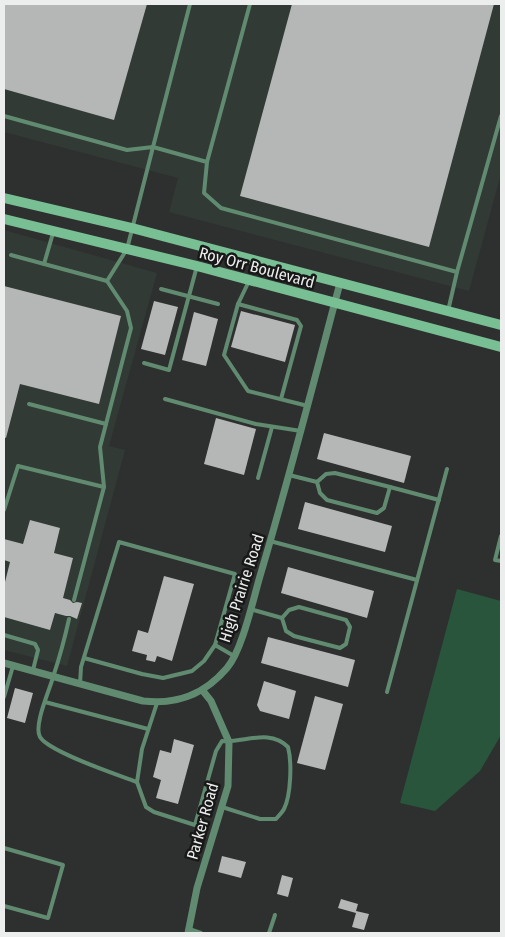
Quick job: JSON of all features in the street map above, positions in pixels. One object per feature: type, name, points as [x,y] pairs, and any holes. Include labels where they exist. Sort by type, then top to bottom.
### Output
[{"type":"main road","name":"Roy Orr Boulevard","points":[[4,198],[132,228],[501,325]]},
{"type":"main road","name":"Roy Orr Boulevard","points":[[4,219],[197,266],[501,347]]},
{"type":"street","name":"High Prairie Road","points":[[4,663],[142,701],[157,703],[184,698],[203,691],[228,667],[240,642],[270,541],[340,283]]},
{"type":"street","name":"Parker Road","points":[[188,931],[197,888],[228,786],[229,742],[211,700],[203,691]]},
{"type":"lane","points":[[107,281],[127,249],[190,4]]},
{"type":"lane","points":[[250,4],[207,162],[204,193],[221,208],[458,272]]},
{"type":"lane","points":[[4,116],[127,150],[153,147],[207,162]]},
{"type":"lane","points":[[448,311],[501,116]]},
{"type":"lane","points":[[44,264],[53,231]]},
{"type":"lane","points":[[11,256],[107,281],[127,311],[131,328],[100,447],[104,487],[74,600]]},
{"type":"lane","points":[[144,364],[169,370],[197,266]]},
{"type":"lane","points":[[249,281],[238,304],[224,355],[248,391],[308,406]]},
{"type":"lane","points":[[161,289],[218,304]]},
{"type":"lane","points":[[238,304],[297,320],[301,326],[282,399]]},
{"type":"lane","points":[[165,399],[256,424],[301,431]]},
{"type":"lane","points":[[29,404],[106,424]]},
{"type":"lane","points":[[258,478],[272,427]]},
{"type":"lane","points":[[4,510],[18,466],[104,487]]},
{"type":"lane","points":[[387,692],[447,469]]},
{"type":"lane","points":[[317,482],[326,474],[335,473],[439,500]]},
{"type":"lane","points":[[289,475],[317,482]]},
{"type":"lane","points":[[317,482],[320,493],[327,500],[377,513],[384,508],[390,487]]},
{"type":"lane","points":[[501,536],[495,560],[501,561]]},
{"type":"lane","points":[[270,541],[417,580]]},
{"type":"lane","points":[[80,684],[81,667],[119,542],[235,574],[215,645],[204,661],[192,671],[164,678],[84,658]]},
{"type":"lane","points":[[299,607],[346,620],[350,627],[346,644],[340,648],[294,636],[286,631],[282,618],[289,610],[299,607]]},
{"type":"lane","points":[[250,609],[282,618]]},
{"type":"lane","points":[[69,619],[54,677],[42,707],[40,738],[61,752],[137,782]]},
{"type":"lane","points":[[4,635],[35,644],[38,650],[32,671]]},
{"type":"lane","points":[[215,645],[234,656]]},
{"type":"lane","points":[[4,697],[13,666]]},
{"type":"lane","points":[[45,702],[148,729]]},
{"type":"lane","points":[[157,703],[142,749],[137,782],[146,807],[154,812],[196,825],[218,747],[222,741],[229,742],[253,737],[267,738],[286,744],[290,755],[288,791],[284,810],[276,819],[260,819],[221,807]]},
{"type":"lane","points":[[4,848],[63,866],[48,918],[4,906]]},
{"type":"lane","points":[[269,933],[275,915]]},
{"type":"lane","points":[[188,931],[201,933]]},
{"type":"shaded area","points":[[4,4],[501,4],[501,174],[469,291],[169,212],[178,178],[4,132]]},
{"type":"shaded area","points":[[4,230],[157,273],[109,446],[125,450],[67,666],[4,650]]},
{"type":"green space","points":[[457,589],[501,601],[501,735],[480,771],[435,811],[400,803]]},
{"type":"building","points":[[4,4],[147,4],[114,120],[4,89]]},
{"type":"building","points":[[292,4],[494,4],[429,247],[240,196]]},
{"type":"building","points":[[4,286],[121,316],[99,404],[20,384],[6,438],[4,437]]},
{"type":"building","points":[[154,301],[178,307],[165,355],[141,349]]},
{"type":"building","points":[[241,311],[295,325],[285,362],[231,347]]},
{"type":"building","points":[[194,312],[218,319],[206,366],[182,360]]},
{"type":"building","points":[[216,418],[256,429],[244,475],[204,464]]},
{"type":"building","points":[[324,433],[411,456],[404,483],[317,459]]},
{"type":"building","points":[[305,502],[392,526],[385,552],[298,529]]},
{"type":"building","points":[[30,520],[60,528],[54,553],[73,558],[63,598],[73,603],[82,603],[77,619],[55,613],[50,630],[4,617],[4,586],[10,562],[4,560],[4,539],[23,544]]},
{"type":"building","points":[[288,567],[374,591],[367,618],[281,593]]},
{"type":"building","points":[[164,576],[194,584],[172,661],[157,656],[155,662],[146,660],[147,655],[132,651],[138,630],[148,633]]},
{"type":"building","points":[[268,637],[355,660],[348,687],[261,663]]},
{"type":"building","points":[[264,681],[296,691],[289,719],[260,711],[257,705]]},
{"type":"building","points":[[15,688],[33,693],[25,723],[7,718]]},
{"type":"building","points":[[315,696],[343,704],[325,770],[297,763]]},
{"type":"building","points":[[174,739],[194,745],[178,804],[156,798],[161,780],[153,777],[160,750],[171,753]]},
{"type":"building","points":[[222,856],[246,862],[241,878],[218,872]]},
{"type":"building","points":[[282,875],[293,878],[288,897],[277,894]]},
{"type":"building","points":[[341,899],[358,904],[356,911],[369,914],[364,930],[352,927],[356,913],[338,908]]}]
